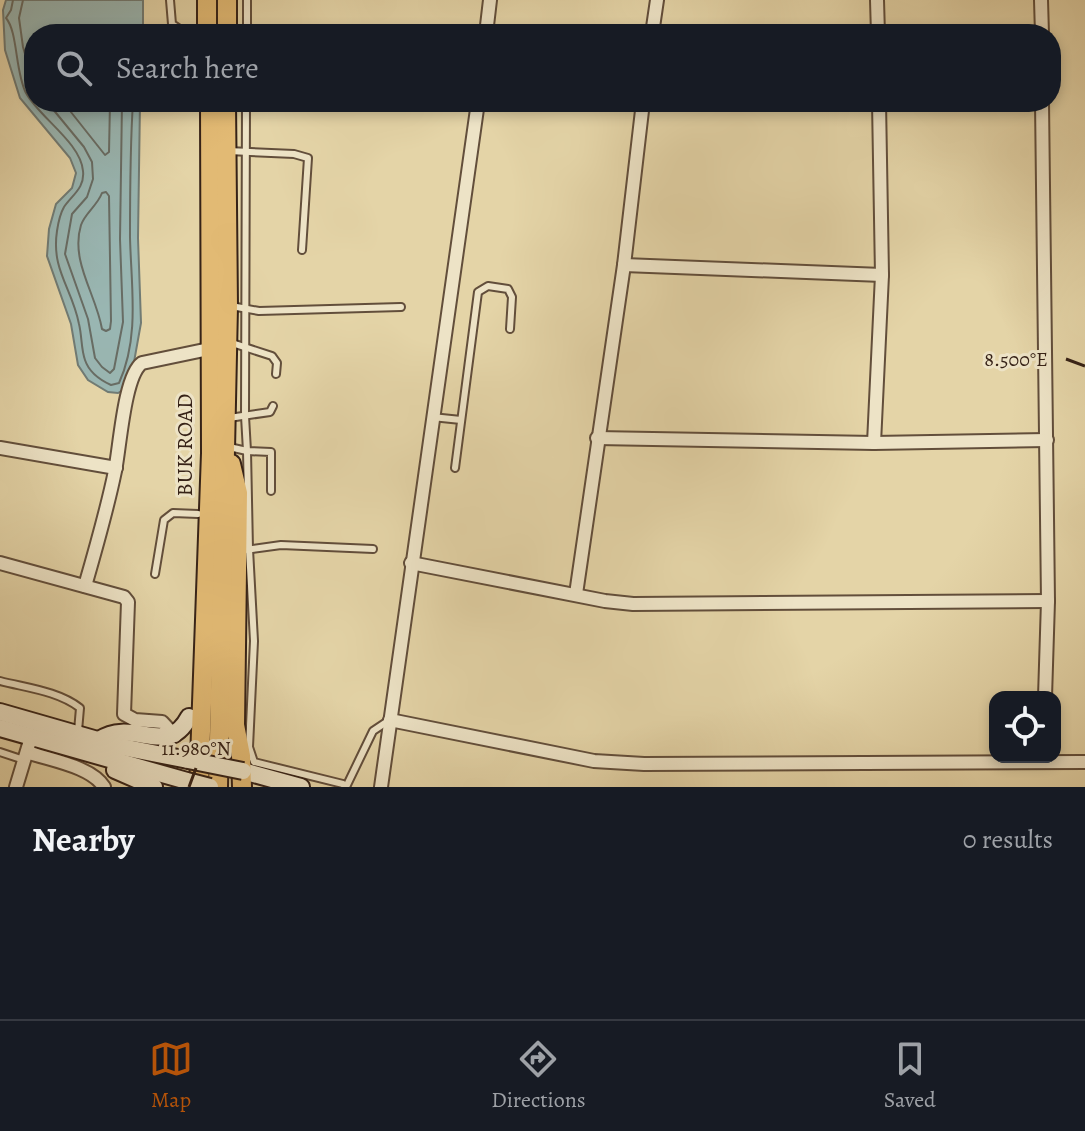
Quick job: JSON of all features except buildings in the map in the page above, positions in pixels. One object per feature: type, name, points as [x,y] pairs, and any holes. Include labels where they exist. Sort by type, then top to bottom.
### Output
[{"type":"main road","points":[[207,0],[207,24]]},
{"type":"main road","points":[[227,0],[227,24]]},
{"type":"main road","name":"BUK ROAD","points":[[210,112],[209,349],[218,449],[218,787]]},
{"type":"main road","name":"BUK ROAD","points":[[191,785],[218,449],[225,418],[228,306],[226,112]]},
{"type":"main road","points":[[191,785],[189,717],[195,645],[198,514],[204,478],[218,449]]},
{"type":"main road","points":[[218,449],[238,493],[243,550],[235,725],[242,779]]},
{"type":"main road","points":[[0,712],[78,735],[188,760],[242,779],[301,787]]},
{"type":"main road","points":[[99,740],[109,733],[121,731],[175,736],[189,717]]},
{"type":"main road","points":[[0,728],[27,750],[97,758],[191,785],[210,787]]},
{"type":"main road","points":[[97,758],[117,772],[154,787]]},
{"type":"street","points":[[487,24],[490,0]]},
{"type":"street","points":[[653,24],[657,0]]},
{"type":"street","points":[[877,0],[878,24]]},
{"type":"street","points":[[1041,0],[1042,24]]},
{"type":"street","points":[[381,787],[477,112]]},
{"type":"street","points":[[576,594],[624,265],[642,112]]},
{"type":"street","points":[[874,443],[882,275],[879,112]]},
{"type":"street","points":[[1042,112],[1048,601],[1045,691]]},
{"type":"street","points":[[624,265],[882,275]]},
{"type":"street","points":[[85,586],[116,468],[126,403],[137,366],[209,349]]},
{"type":"street","points":[[597,438],[874,443],[1047,440]]},
{"type":"street","points":[[0,448],[116,468]]},
{"type":"street","points":[[0,563],[124,597],[128,602],[124,714],[135,720],[162,722],[175,736]]},
{"type":"street","points":[[411,563],[633,604],[1048,601]]},
{"type":"street","points":[[390,720],[594,761],[775,765],[989,760]]},
{"type":"street","points":[[16,787],[27,750],[77,769],[99,780],[104,787]]},
{"type":"street","points":[[1061,760],[1085,762]]},
{"type":"lane","points":[[170,0],[172,24]]},
{"type":"lane","points":[[247,0],[247,24]]},
{"type":"lane","points":[[246,112],[247,451],[243,550],[254,641],[249,747],[254,762],[345,787],[373,731],[390,720]]},
{"type":"lane","points":[[224,151],[294,154],[308,158],[302,250]]},
{"type":"lane","points":[[455,468],[478,292],[488,286],[508,289],[512,297],[510,329]]},
{"type":"lane","points":[[228,306],[259,311],[401,307]]},
{"type":"lane","points":[[226,341],[272,356],[277,363],[276,374]]},
{"type":"lane","points":[[225,418],[270,412],[273,406]]},
{"type":"lane","points":[[432,417],[461,420]]},
{"type":"lane","points":[[218,449],[271,452],[271,491]]},
{"type":"lane","points":[[155,574],[164,520],[173,513],[198,514]]},
{"type":"lane","points":[[243,550],[281,545],[373,549]]},
{"type":"lane","points":[[0,681],[65,698],[76,705],[80,708],[78,735]]},
{"type":"lane","points":[[0,752],[27,750]]},
{"type":"water","points":[[6,0],[143,0],[143,24],[24,24],[24,103],[5,50],[3,10]]},
{"type":"water","points":[[32,112],[140,112],[138,238],[141,323],[126,388],[118,393],[108,392],[88,380],[78,365],[71,324],[47,256],[49,229],[56,204],[72,188],[76,173],[70,158]]}]
